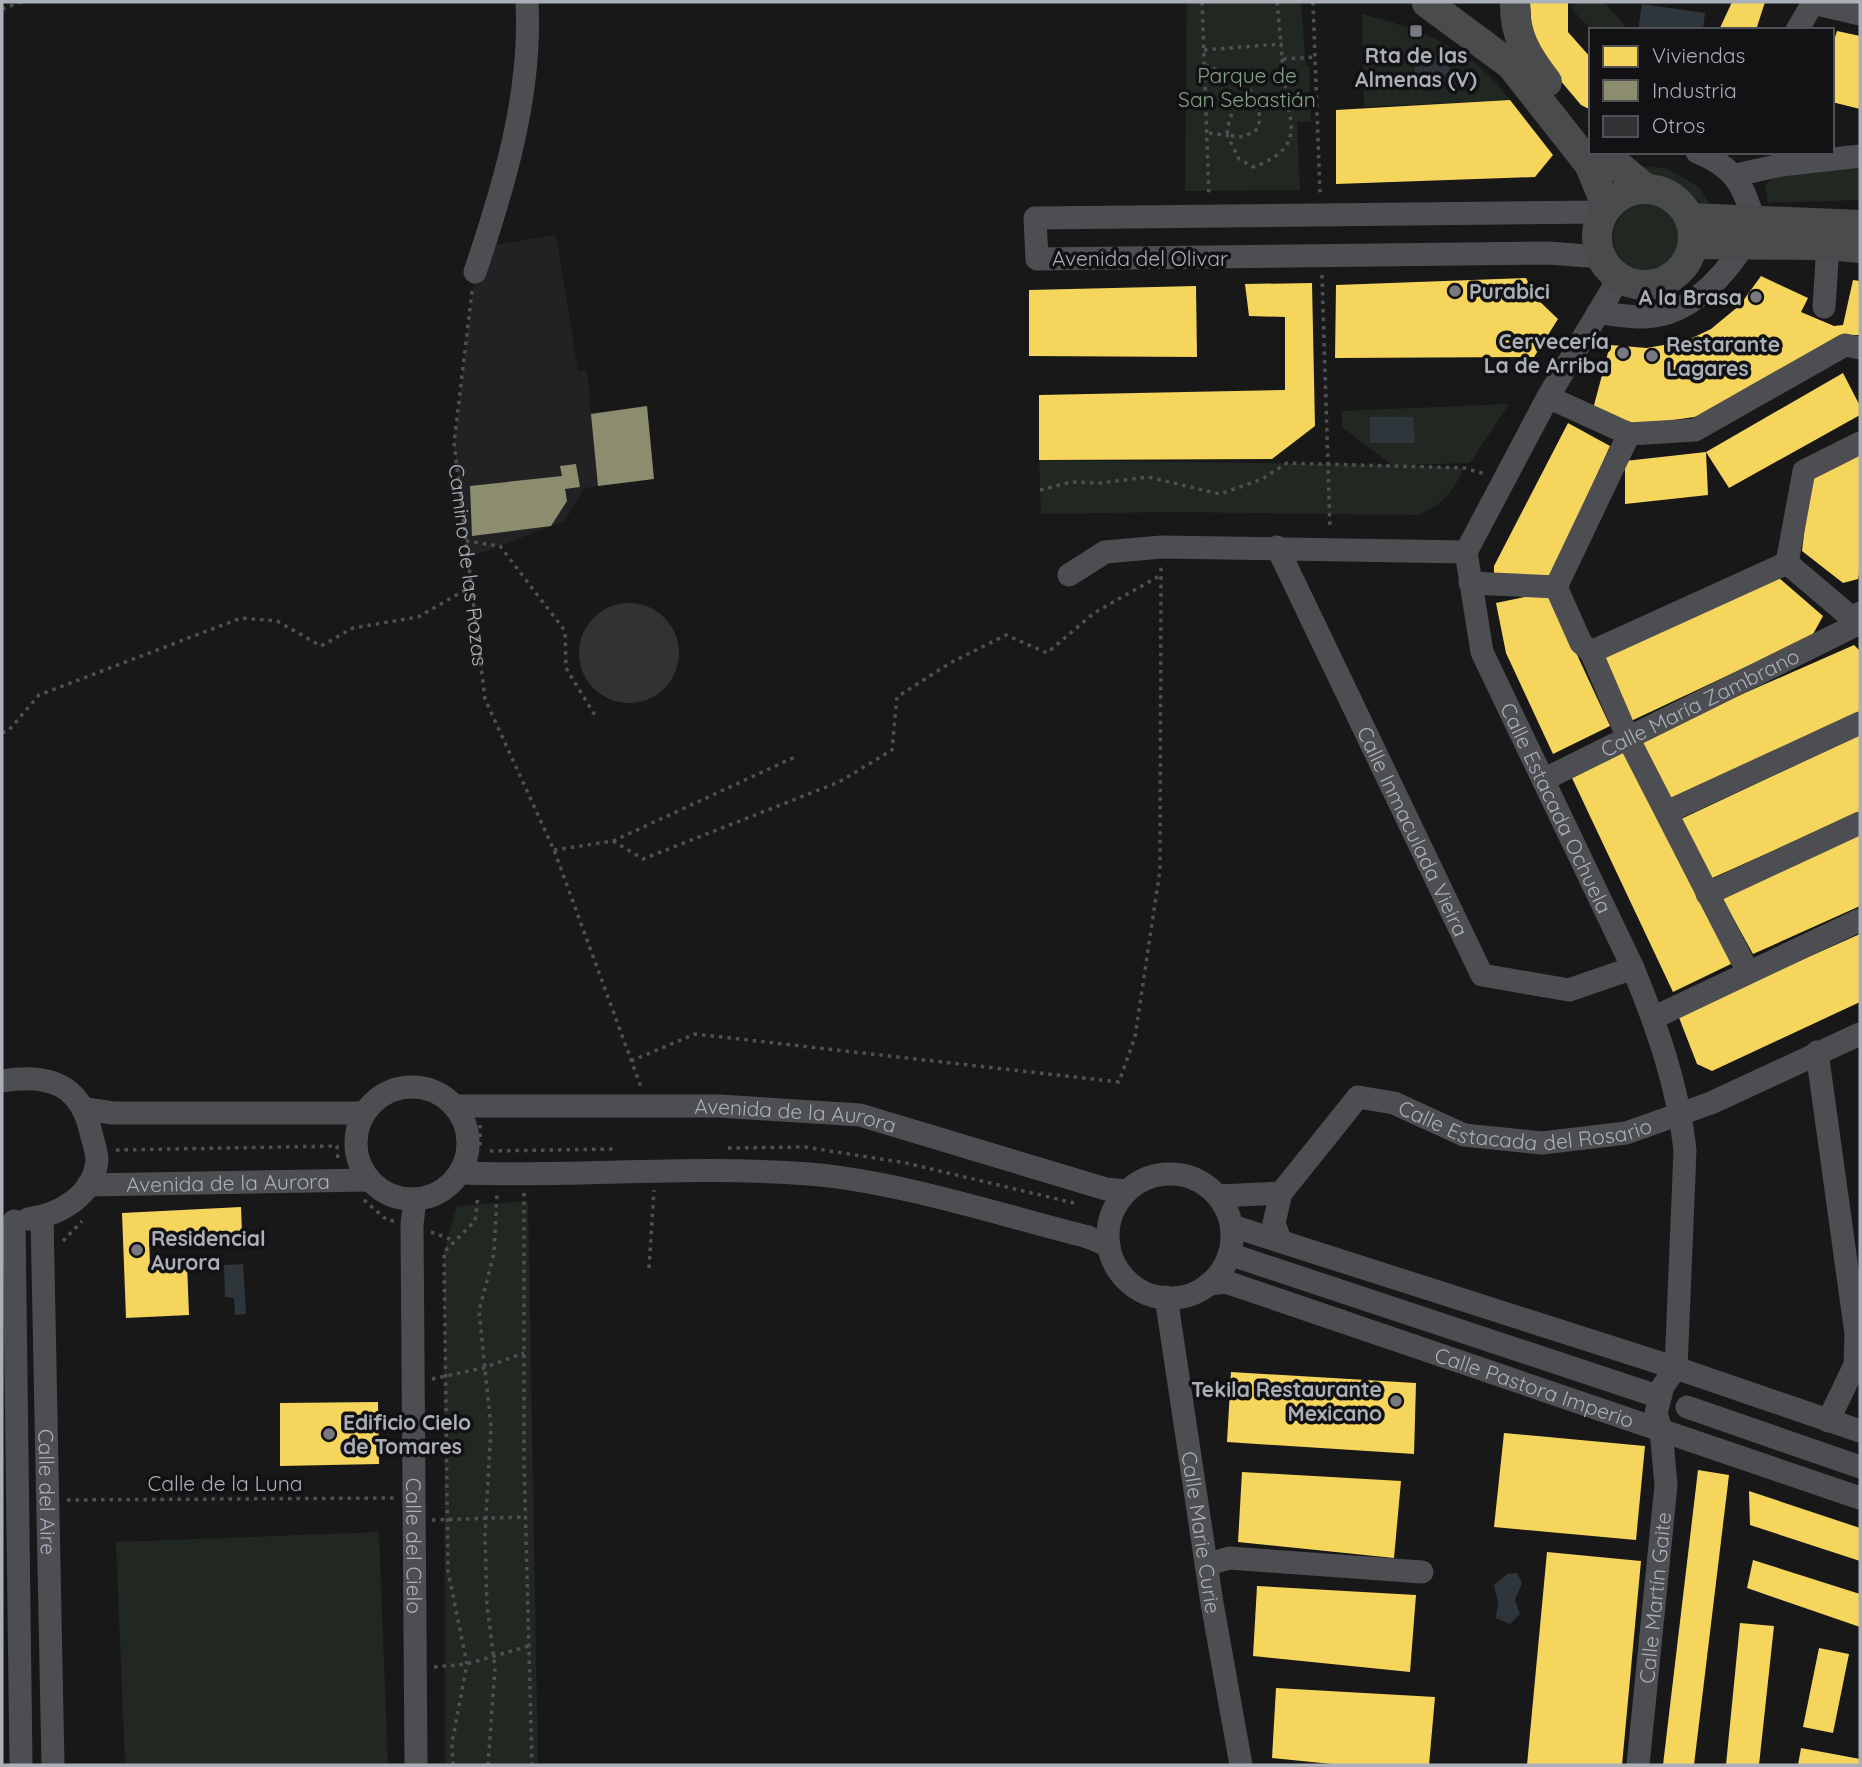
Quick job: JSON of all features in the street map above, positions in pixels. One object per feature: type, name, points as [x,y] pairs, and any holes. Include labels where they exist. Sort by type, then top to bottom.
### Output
[{"type":"main road","points":[[1434,2],[1511,65],[1589,164],[1605,209]]},
{"type":"main road","points":[[1515,2],[1516,30],[1527,57],[1589,135]]},
{"type":"main road","points":[[1604,154],[1646,189],[1672,197],[1691,231],[1688,260],[1678,272],[1665,281],[1642,285],[1610,268],[1598,226],[1605,209],[1618,197],[1646,189]]},
{"type":"main road","points":[[1691,231],[1745,209],[1860,225]]},
{"type":"main road","points":[[1745,209],[1828,245],[1860,248]]},
{"type":"street","points":[[475,272],[504,187],[529,45],[527,2]]},
{"type":"street","points":[[1798,28],[1813,2],[1860,14]]},
{"type":"street","points":[[1712,155],[1745,209]]},
{"type":"street","points":[[1598,313],[1644,317],[1690,304],[1725,275],[1745,209],[1780,164],[1860,156]]},
{"type":"street","name":"Avenida del Olivar","points":[[1605,209],[1204,204],[1035,218],[1037,259],[1548,253],[1610,268]]},
{"type":"street","points":[[1824,307],[1828,245]]},
{"type":"street","points":[[1069,575],[1105,552],[1162,547],[1466,552],[1548,397],[1598,313],[1610,268]]},
{"type":"street","points":[[1548,397],[1629,433],[1695,430],[1845,345],[1860,348]]},
{"type":"street","points":[[1629,433],[1556,587],[1581,643],[1591,652],[1628,738],[1748,972]]},
{"type":"street","points":[[1787,563],[1804,471],[1860,443]]},
{"type":"street","name":"Calle Inmaculada Vieira","points":[[1277,547],[1482,975],[1569,990],[1633,968]]},
{"type":"street","name":"Calle Estacada Ochuela","points":[[1466,552],[1482,652],[1633,968],[1653,1018],[1681,1115],[1685,1150],[1676,1368]]},
{"type":"street","points":[[1591,652],[1787,563]]},
{"type":"street","points":[[1787,563],[1859,621]]},
{"type":"street","points":[[1470,583],[1556,587]]},
{"type":"street","name":"Calle María Zambrano","points":[[1543,780],[1859,621]]},
{"type":"street","points":[[1668,812],[1860,723]]},
{"type":"street","points":[[1707,894],[1860,823]]},
{"type":"street","points":[[1653,1018],[1860,920]]},
{"type":"street","name":"Calle Estacada del Rosario","points":[[1281,1193],[1358,1097],[1394,1103],[1464,1135],[1542,1143],[1626,1133],[1681,1115],[1860,1034]]},
{"type":"street","points":[[1817,1052],[1856,1334],[1855,1365],[1828,1421]]},
{"type":"street","points":[[2,1082],[27,1077],[51,1082],[71,1093],[86,1109],[97,1160],[88,1185],[71,1204],[43,1217],[8,1218]]},
{"type":"street","points":[[405,1086],[429,1088],[455,1106],[467,1128],[468,1149],[460,1174],[449,1186],[415,1200],[386,1194],[368,1180],[355,1152],[363,1113],[381,1094],[405,1086]]},
{"type":"street","name":"Avenida de la Aurora","points":[[455,1106],[719,1106],[859,1115],[1106,1189],[1127,1191]]},
{"type":"street","points":[[86,1109],[113,1113],[363,1113]]},
{"type":"street","points":[[460,1174],[655,1170],[811,1174],[902,1190],[1088,1237],[1109,1246]]},
{"type":"street","points":[[1164,1174],[1184,1175],[1203,1183],[1218,1196],[1231,1226],[1229,1254],[1222,1270],[1209,1284],[1181,1298],[1146,1293],[1129,1282],[1116,1266],[1109,1246],[1111,1216],[1127,1191],[1144,1180],[1164,1174]]},
{"type":"street","name":"Avenida de la Aurora","points":[[88,1185],[368,1180]]},
{"type":"street","points":[[1218,1196],[1281,1193],[1274,1223],[1280,1240]]},
{"type":"street","name":"Calle del Cielo","points":[[415,1200],[412,1509],[416,1765]]},
{"type":"street","name":"Calle del Aire","points":[[43,1217],[53,1765]]},
{"type":"street","name":"Calle del Aire","points":[[8,1218],[22,1765]]},
{"type":"street","points":[[1231,1226],[1676,1368],[1860,1431]]},
{"type":"street","points":[[1229,1254],[1660,1397],[1663,1386],[1676,1368]]},
{"type":"street","name":"Calle Pastora Imperio","points":[[1209,1284],[1226,1282],[1860,1498]]},
{"type":"street","name":"Calle Marie Curie","points":[[1167,1297],[1206,1565],[1241,1765]]},
{"type":"street","points":[[1661,1430],[1683,1423],[1687,1407],[1689,1390],[1676,1368]]},
{"type":"street","name":"Calle Martín Gaite","points":[[1638,1765],[1666,1486],[1661,1430],[1656,1413],[1660,1397]]},
{"type":"street","points":[[1687,1407],[1860,1467]]},
{"type":"street","points":[[1206,1565],[1229,1558],[1422,1572]]},
{"type":"path","points":[[2,9],[21,2]]},
{"type":"path","points":[[1202,2],[1207,133],[1204,204]]},
{"type":"path","points":[[1277,2],[1288,108],[1293,124],[1289,141],[1277,159],[1253,167],[1239,159],[1227,135],[1229,117],[1240,103],[1255,96],[1288,108]]},
{"type":"path","points":[[1204,50],[1281,44]]},
{"type":"path","points":[[1282,59],[1315,57]]},
{"type":"path","points":[[1205,65],[1225,72],[1245,85],[1255,96],[1261,113],[1258,129],[1243,136],[1207,133]]},
{"type":"path","points":[[1320,194],[1333,194]]},
{"type":"path","name":"Camino de las Rozas","points":[[475,272],[454,443],[485,699],[554,850],[648,1106]]},
{"type":"path","points":[[1040,490],[1071,482],[1100,484],[1148,477],[1220,494],[1262,479],[1287,463],[1464,468],[1505,479]]},
{"type":"path","points":[[466,541],[500,546],[565,631],[566,668],[596,718]]},
{"type":"path","points":[[631,1060],[695,1034],[1118,1082],[1135,1037],[1160,870],[1162,547]]},
{"type":"path","points":[[613,841],[643,859],[839,782],[892,750],[897,697],[950,663],[1006,635],[1047,653],[1094,613],[1161,575]]},
{"type":"path","points":[[2,733],[9,730],[39,695],[242,618],[277,621],[321,646],[353,628],[418,617],[472,586]]},
{"type":"path","points":[[554,850],[613,841],[797,756]]},
{"type":"path","points":[[649,1268],[655,1170]]},
{"type":"path","points":[[488,1765],[495,1668],[487,1605],[486,1518],[491,1427],[479,1311],[494,1252],[498,1174]]},
{"type":"path","points":[[524,1174],[526,1517],[532,1765]]},
{"type":"path","points":[[453,1765],[452,1743],[467,1664],[449,1571],[444,1252],[475,1221],[479,1191]]},
{"type":"path","points":[[412,1380],[446,1378],[524,1353]]},
{"type":"path","name":"Calle de la Luna","points":[[48,1500],[412,1509],[449,1497]]},
{"type":"path","points":[[412,1509],[449,1519],[526,1517]]},
{"type":"path","points":[[415,1668],[467,1664],[493,1654],[529,1646]]},
{"type":"shaded area","points":[[1642,4],[1705,13],[1703,28],[1638,28]]},
{"type":"shaded area","points":[[1415,56],[1449,57],[1450,77],[1415,78]]},
{"type":"shaded area","points":[[556,235],[578,371],[587,370],[591,413],[647,406],[654,479],[584,488],[565,521],[468,558],[454,443],[475,272],[483,247]]},
{"type":"shaded area","points":[[1370,417],[1413,417],[1415,443],[1370,443]]},
{"type":"shaded area","points":[[243,1264],[246,1314],[235,1315],[234,1298],[225,1297],[224,1265]]},
{"type":"shaded area","points":[[1517,1573],[1522,1583],[1515,1600],[1520,1614],[1510,1624],[1496,1618],[1498,1603],[1494,1585],[1507,1574]]},
{"type":"green space","name":"Parque de San Sebastián","points":[[1187,2],[1301,2],[1306,66],[1309,66],[1311,122],[1297,122],[1300,190],[1185,191]]},
{"type":"green space","points":[[1578,2],[1604,2],[1627,28],[1589,28],[1571,8]]},
{"type":"green space","points":[[1362,14],[1425,34],[1463,55],[1480,67],[1510,100],[1364,107]]},
{"type":"green space","points":[[1860,162],[1859,200],[1768,203],[1765,185],[1783,170]]},
{"type":"green space","points":[[1631,166],[1666,168],[1699,187],[1710,205],[1693,199],[1665,181],[1643,177]]},
{"type":"green space","points":[[1646,204],[1659,207],[1669,214],[1676,224],[1679,237],[1676,250],[1669,260],[1659,267],[1646,270],[1633,267],[1623,260],[1616,250],[1613,237],[1616,224],[1623,214],[1633,207]]},
{"type":"green space","points":[[1509,404],[1470,463],[1407,465],[1464,468],[1446,496],[1419,515],[1172,512],[1041,514],[1039,460],[1392,465],[1342,427],[1342,411]]},
{"type":"green space","points":[[528,1201],[538,1765],[445,1765],[444,1252],[457,1206]]},
{"type":"green space","points":[[379,1532],[388,1765],[125,1765],[116,1542]]},
{"type":"building: Viviendas","points":[[1530,2],[1568,2],[1568,32],[1589,56],[1589,109],[1581,105],[1533,48]]},
{"type":"building: Viviendas","points":[[1732,2],[1765,2],[1757,28],[1720,28]]},
{"type":"building: Viviendas","points":[[1837,31],[1860,36],[1860,109],[1834,102],[1834,41]]},
{"type":"building: Viviendas","points":[[1510,100],[1553,155],[1535,177],[1336,184],[1336,110]]},
{"type":"building: Viviendas","points":[[1761,276],[1808,298],[1801,312],[1834,326],[1843,325],[1853,280],[1860,281],[1860,335],[1840,335],[1701,416],[1639,425],[1593,409],[1610,345],[1647,348],[1686,341],[1711,329],[1740,305]]},
{"type":"building: Viviendas","points":[[1526,278],[1536,298],[1558,319],[1534,357],[1335,358],[1336,285]]},
{"type":"building: Viviendas","points":[[1312,283],[1315,426],[1272,459],[1039,460],[1039,395],[1285,390],[1285,317],[1249,316],[1245,284]]},
{"type":"building: Viviendas","points":[[1196,286],[1197,357],[1029,356],[1029,290]]},
{"type":"building: Viviendas","points":[[1843,373],[1860,406],[1860,415],[1729,488],[1706,452]]},
{"type":"building: Viviendas","points":[[1568,423],[1610,446],[1549,581],[1494,574],[1494,566]]},
{"type":"building: Viviendas","points":[[1706,452],[1708,495],[1625,504],[1625,461]]},
{"type":"building: Viviendas","points":[[1860,452],[1860,568],[1858,579],[1843,583],[1802,551],[1811,475]]},
{"type":"building: Viviendas","points":[[1779,578],[1823,616],[1812,636],[1631,721],[1603,654]]},
{"type":"building: Viviendas","points":[[1548,592],[1610,726],[1553,754],[1506,653],[1496,603]]},
{"type":"building: Viviendas","points":[[1854,645],[1860,651],[1860,713],[1671,798],[1640,739]]},
{"type":"building: Viviendas","points":[[1860,735],[1860,812],[1710,879],[1679,820]]},
{"type":"building: Viviendas","points":[[1625,750],[1735,962],[1673,992],[1572,778]]},
{"type":"building: Viviendas","points":[[1860,834],[1860,906],[1753,954],[1721,896]]},
{"type":"building: Viviendas","points":[[1860,934],[1860,1002],[1712,1071],[1697,1064],[1678,1015]]},
{"type":"building: Viviendas","name":"Residencial Aurora","points":[[241,1207],[242,1233],[149,1237],[150,1266],[187,1264],[189,1315],[126,1318],[122,1213]]},
{"type":"building: Viviendas","points":[[1231,1372],[1416,1383],[1414,1454],[1227,1442]]},
{"type":"building: Viviendas","name":"Edificio Cielo de Tomares","points":[[378,1402],[379,1464],[280,1466],[280,1403]]},
{"type":"building: Viviendas","points":[[1504,1433],[1645,1446],[1636,1540],[1494,1527]]},
{"type":"building: Viviendas","points":[[1698,1470],[1729,1475],[1694,1765],[1663,1765]]},
{"type":"building: Viviendas","points":[[1242,1472],[1401,1481],[1394,1558],[1238,1542]]},
{"type":"building: Viviendas","points":[[1749,1491],[1860,1528],[1860,1561],[1750,1525]]},
{"type":"building: Viviendas","points":[[1547,1552],[1641,1561],[1622,1765],[1527,1765]]},
{"type":"building: Viviendas","points":[[1753,1560],[1860,1594],[1860,1627],[1747,1588]]},
{"type":"building: Viviendas","points":[[1257,1586],[1416,1595],[1410,1672],[1253,1656]]},
{"type":"building: Viviendas","points":[[1740,1623],[1774,1626],[1759,1765],[1726,1765]]},
{"type":"building: Viviendas","points":[[1819,1648],[1849,1654],[1833,1733],[1803,1727]]},
{"type":"building: Viviendas","points":[[1276,1688],[1435,1697],[1429,1765],[1342,1765],[1272,1758]]},
{"type":"building: Viviendas","points":[[1801,1748],[1860,1759],[1860,1765],[1798,1765]]},
{"type":"building: Industria","points":[[647,406],[654,479],[598,486],[591,414]]},
{"type":"building: Industria","points":[[576,464],[580,487],[565,489],[567,501],[551,526],[472,536],[470,486],[562,476],[560,466]]},
{"type":"building: Otros","points":[[629,603],[648,607],[664,618],[675,634],[679,653],[675,672],[664,688],[648,699],[629,703],[610,699],[594,688],[583,672],[579,653],[583,634],[594,618],[610,607]]},
{"type":"place","name":"Rta de las Almenas (V)","points":[[1416,31]]},
{"type":"place","name":"Purabici","points":[[1455,291]]},
{"type":"place","name":"A la Brasa","points":[[1756,297]]},
{"type":"place","name":"Cervecería La de Arriba","points":[[1623,353]]},
{"type":"place","name":"Restarante Lagares","points":[[1652,356]]},
{"type":"place","name":"Residencial Aurora","points":[[137,1250]]},
{"type":"place","name":"Tekila Restaurante Mexicano","points":[[1396,1401]]},
{"type":"place","name":"Edificio Cielo de Tomares","points":[[329,1434]]}]
